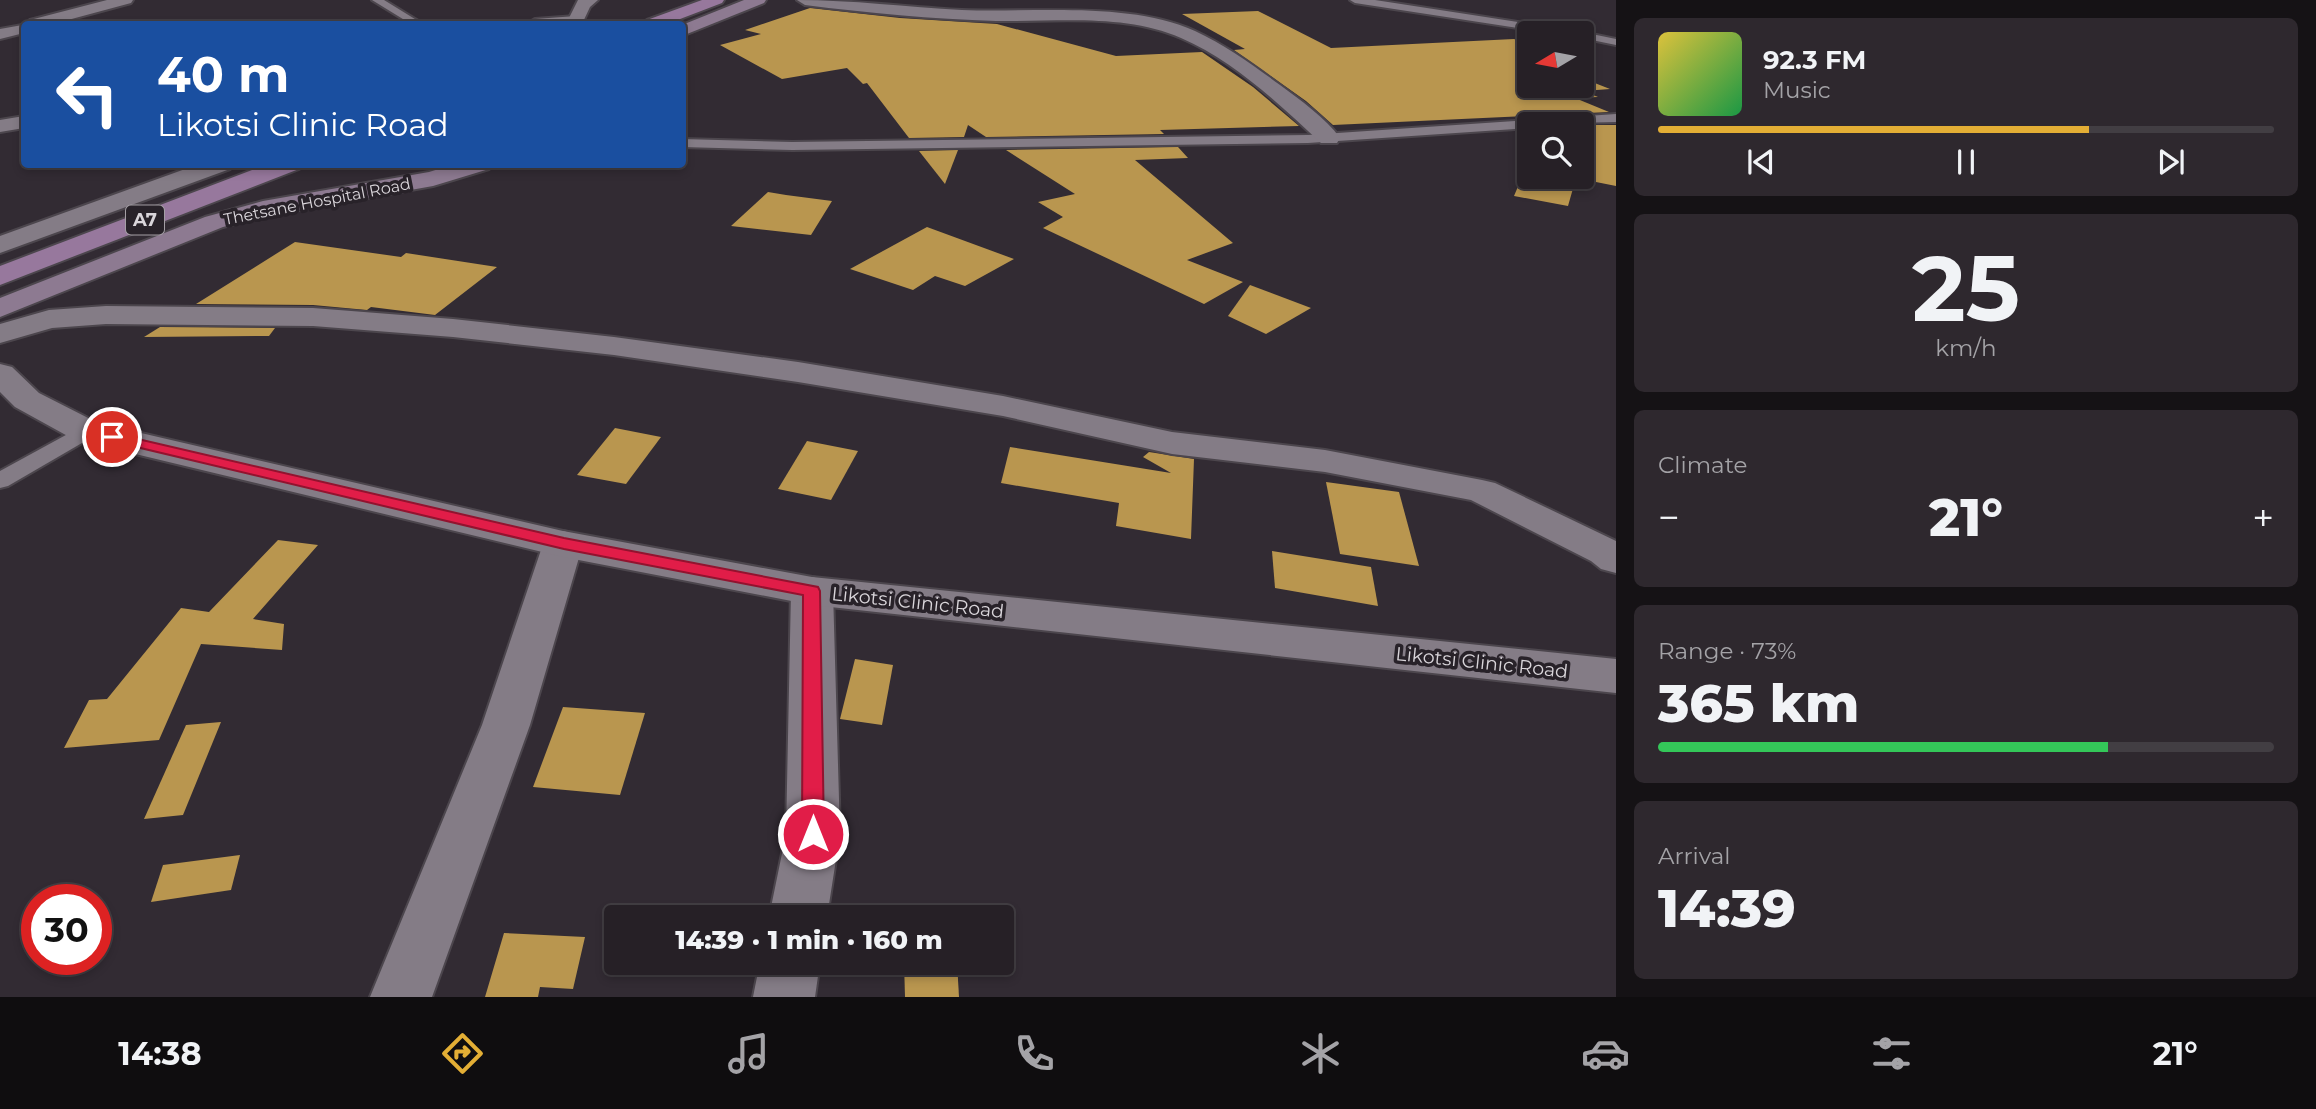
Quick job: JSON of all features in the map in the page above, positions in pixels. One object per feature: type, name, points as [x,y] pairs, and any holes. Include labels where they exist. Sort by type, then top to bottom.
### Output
[{"type":"main road","points":[[661,21],[716,0]]},
{"type":"main road","points":[[686,29],[758,0]]},
{"type":"main road","name":"A7","points":[[0,276],[281,168]]},
{"type":"main road","name":"Thetsane Hospital Road","points":[[0,308],[214,222],[263,209],[433,179],[468,168]]},
{"type":"street","points":[[47,21],[125,0]]},
{"type":"street","points":[[576,21],[583,4],[590,0]]},
{"type":"street","points":[[805,0],[868,9],[1122,21],[1168,27],[1187,34],[1244,70],[1290,102],[1329,138]]},
{"type":"street","points":[[0,34],[21,29]]},
{"type":"street","points":[[0,126],[21,122]]},
{"type":"street","points":[[0,245],[211,168]]},
{"type":"street","points":[[0,334],[49,319],[106,315],[313,317],[453,328],[614,346],[798,372],[1003,406],[1172,443],[1325,461],[1482,491],[1616,560]]},
{"type":"street","name":"Likotsi Clinic Road","points":[[0,374],[27,400],[86,431],[564,544],[811,591],[1616,676]]},
{"type":"street","points":[[401,997],[506,724],[564,544]]},
{"type":"street","points":[[801,905],[813,834],[811,591]]},
{"type":"street","points":[[784,997],[788,975]]},
{"type":"lane","points":[[376,0],[413,21]]},
{"type":"lane","points":[[1355,0],[1517,25]]},
{"type":"lane","points":[[1594,37],[1616,42]]},
{"type":"lane","points":[[686,144],[792,146],[1329,138],[1616,118]]},
{"type":"lane","points":[[0,481],[86,431]]},
{"type":"building","points":[[810,8],[900,18],[997,24],[1116,56],[1202,52],[1253,87],[1299,126],[1160,130],[1164,134],[986,137],[968,125],[964,137],[909,138],[867,83],[863,84],[847,68],[782,79],[720,45],[761,34],[745,30]]},
{"type":"building","points":[[1258,11],[1331,48],[1514,39],[1517,40],[1517,98],[1575,98],[1609,112],[1517,112],[1517,116],[1333,125],[1306,101],[1234,50],[1245,49],[1182,14]]},
{"type":"building","points":[[1594,83],[1610,89],[1594,90]]},
{"type":"building","points":[[1594,125],[1616,125],[1616,186],[1594,182]]},
{"type":"building","points":[[1178,147],[1188,158],[1135,160],[1233,243],[1187,260],[1243,282],[1204,304],[1043,228],[1063,217],[1038,202],[1075,194],[1006,150]]},
{"type":"building","points":[[958,150],[945,184],[919,151]]},
{"type":"building","points":[[1517,189],[1573,189],[1568,206],[1514,196]]},
{"type":"building","points":[[768,192],[832,201],[811,235],[731,226]]},
{"type":"building","points":[[927,227],[1014,259],[965,286],[935,276],[913,290],[850,269]]},
{"type":"building","points":[[295,242],[401,257],[406,253],[497,267],[435,315],[371,307],[367,310],[313,305],[196,304]]},
{"type":"building","points":[[1250,285],[1311,308],[1266,334],[1228,316]]},
{"type":"building","points":[[160,327],[275,328],[269,336],[144,337]]},
{"type":"building","points":[[615,428],[661,437],[626,484],[577,475]]},
{"type":"building","points":[[807,441],[858,451],[831,500],[778,489]]},
{"type":"building","points":[[1010,447],[1171,473],[1143,457],[1149,452],[1194,459],[1191,539],[1116,526],[1119,503],[1001,483]]},
{"type":"building","points":[[1326,482],[1399,492],[1419,566],[1340,554]]},
{"type":"building","points":[[278,540],[318,545],[253,619],[284,624],[282,650],[201,644],[159,740],[64,748],[89,700],[107,699],[181,608],[209,612]]},
{"type":"building","points":[[1272,551],[1371,567],[1378,606],[1275,588]]},
{"type":"building","points":[[855,659],[893,665],[882,725],[840,719]]},
{"type":"building","points":[[563,707],[645,713],[620,795],[533,787]]},
{"type":"building","points":[[221,722],[183,815],[144,819],[186,725]]},
{"type":"building","points":[[240,855],[231,890],[151,902],[163,865]]},
{"type":"building","points":[[504,933],[585,937],[573,989],[540,987],[538,997],[485,997]]},
{"type":"building","points":[[904,975],[958,975],[959,997],[905,997]]},
{"type":"route","points":[[112,437],[564,544],[811,591],[813,834]]}]
